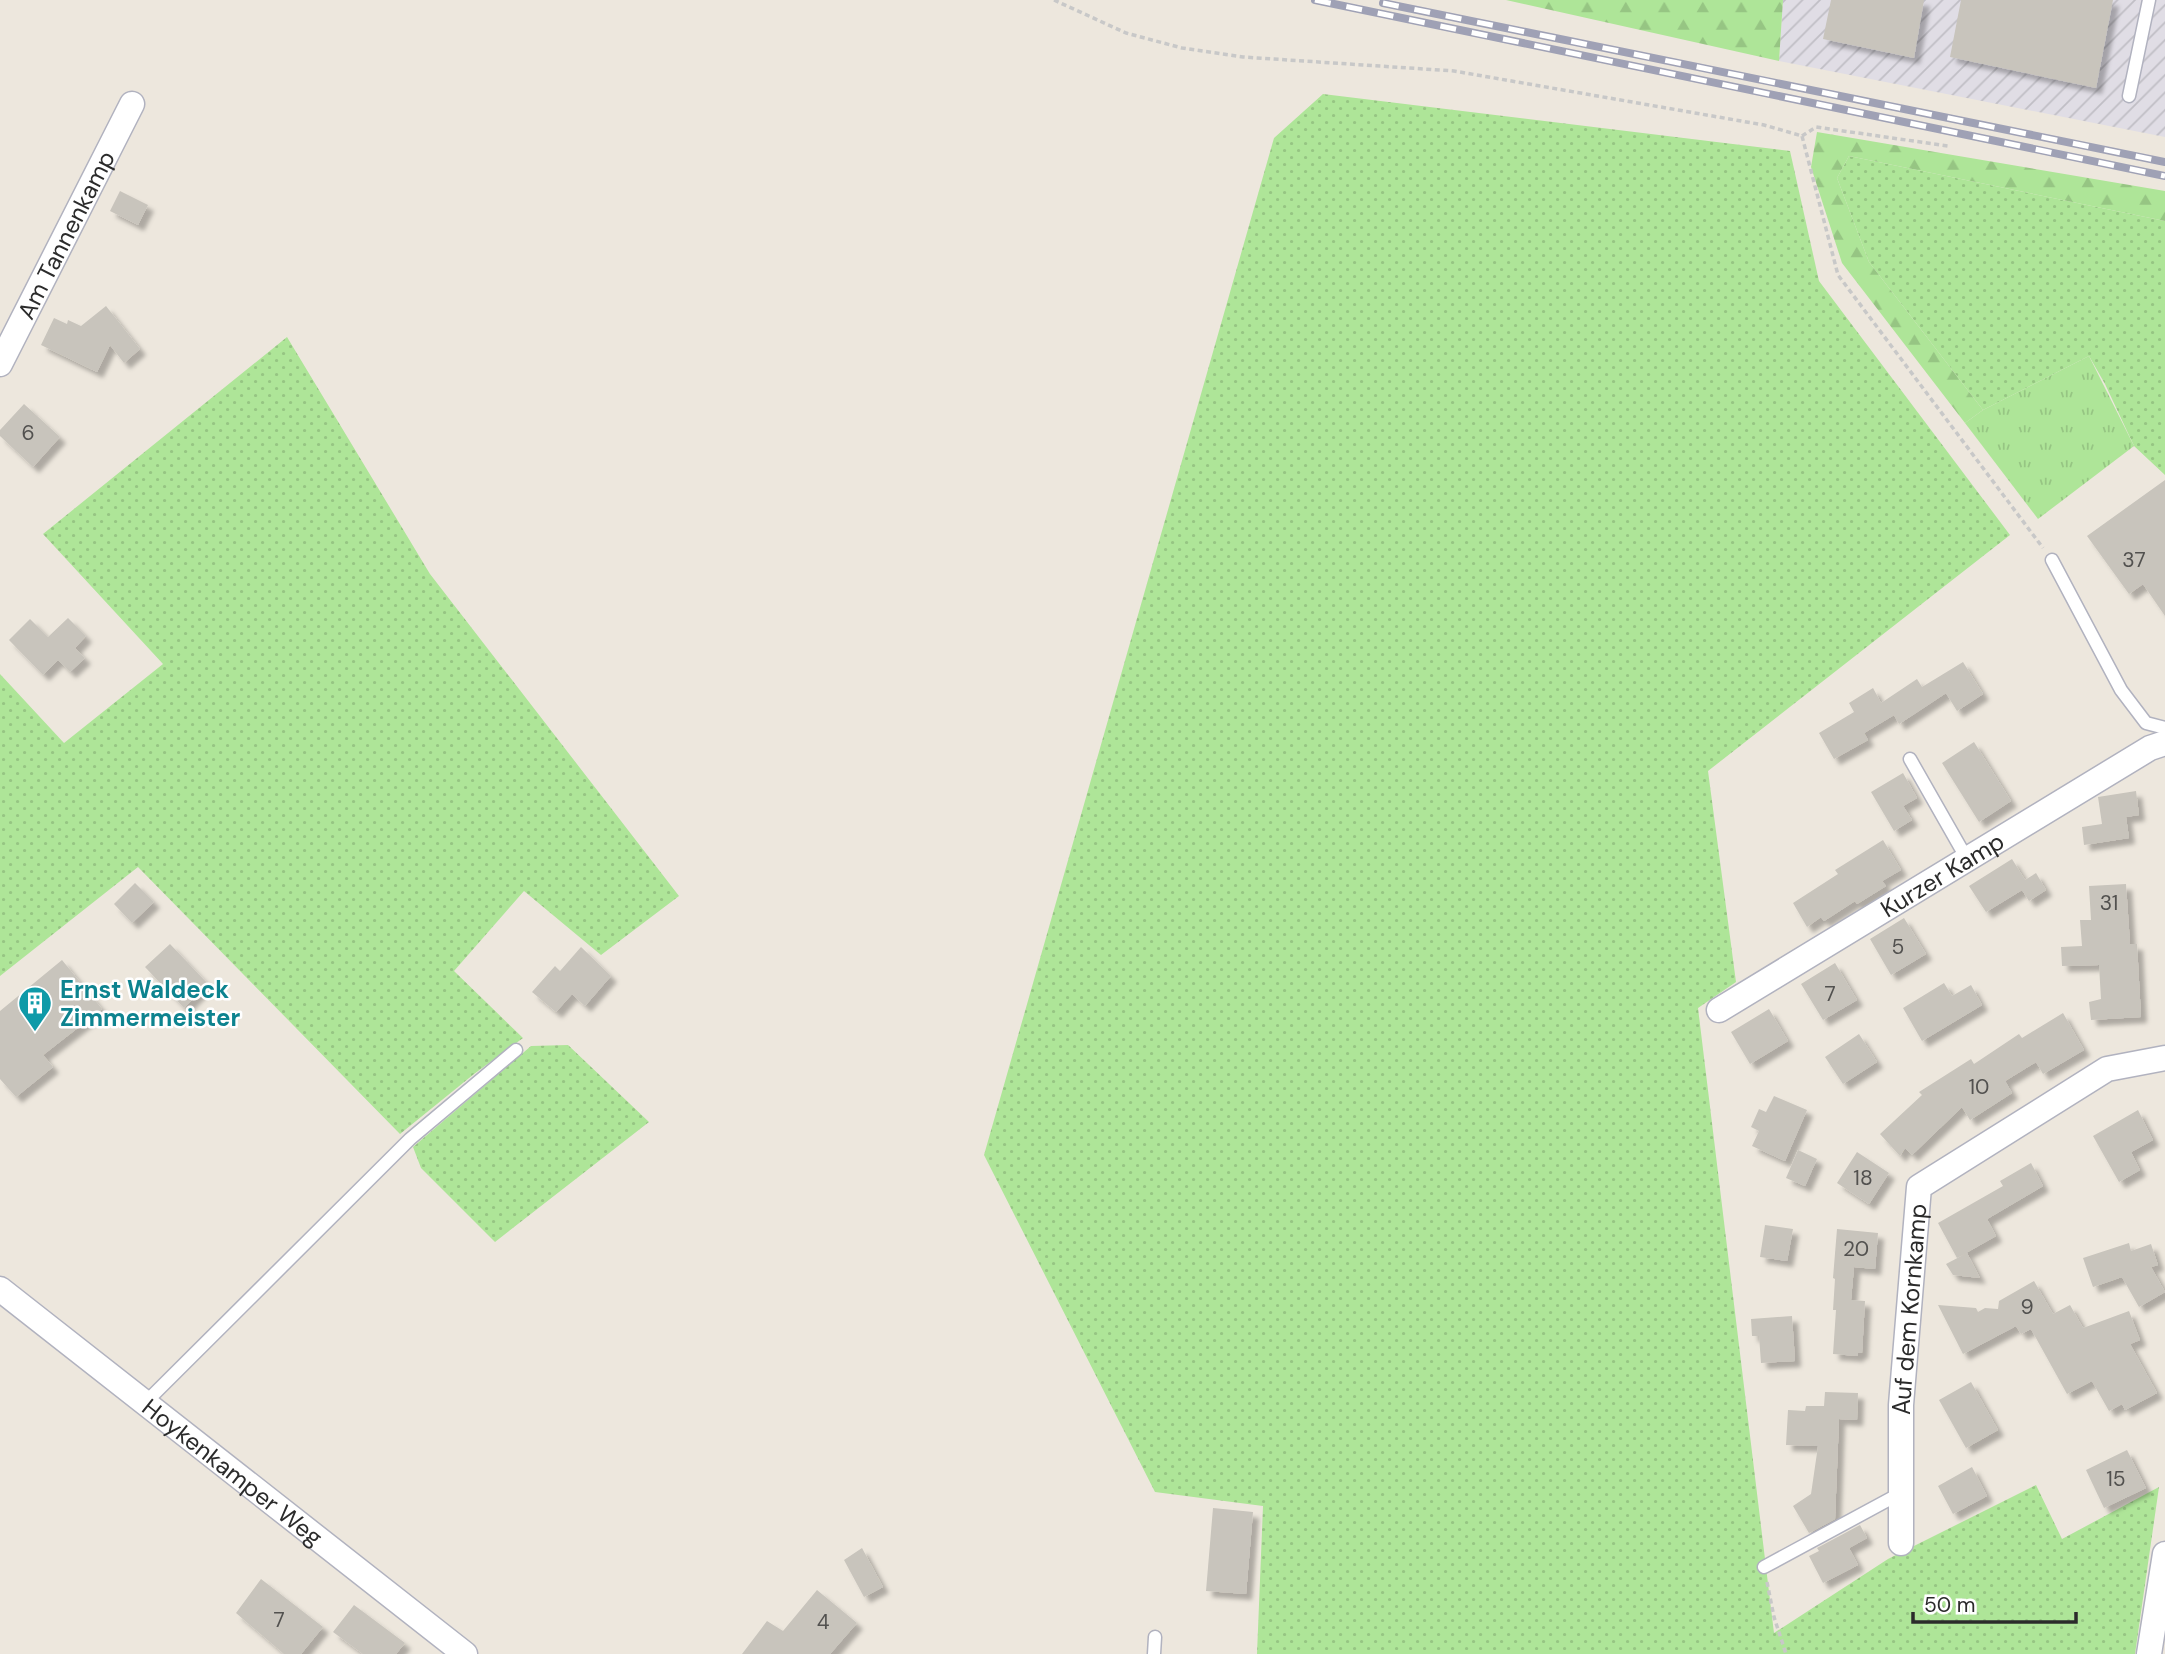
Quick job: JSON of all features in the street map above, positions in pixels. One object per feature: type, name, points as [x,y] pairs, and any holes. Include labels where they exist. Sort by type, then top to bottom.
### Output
[{"type":"street","name":"Am Tannenkamp","points":[[0,363],[132,104]]},
{"type":"street","name":"Kurzer Kamp","points":[[1719,1010],[2150,748],[2165,743]]},
{"type":"street","name":"Auf dem Kornkamp","points":[[1901,1543],[1901,1405],[1919,1187],[2107,1069],[2165,1058]]},
{"type":"street","name":"Hoykenkamper Weg","points":[[0,1289],[465,1654]]},
{"type":"street","points":[[2149,1654],[2165,1554]]},
{"type":"lane","points":[[2129,96],[2149,0]]},
{"type":"lane","points":[[2052,560],[2121,690],[2146,723],[2165,728]]},
{"type":"lane","points":[[1910,759],[1967,859]]},
{"type":"lane","points":[[145,1402],[410,1139],[516,1050]]},
{"type":"lane","points":[[1764,1567],[1901,1493]]},
{"type":"lane","points":[[1154,1654],[1155,1637]]},
{"type":"path","points":[[1054,0],[1126,33],[1182,48],[1243,57],[1454,71],[1764,125],[1802,136],[1816,127],[1948,146]]},
{"type":"path","points":[[1802,136],[1838,275],[2052,560]]},
{"type":"path","points":[[1764,1567],[1774,1617],[1786,1654]]},
{"type":"shaded area","points":[[1783,0],[2165,0],[2165,137],[1779,61]]},
{"type":"green space","points":[[1506,0],[1783,0],[1779,61]]},
{"type":"green space","points":[[1323,94],[1790,151],[1819,281],[2010,535],[1708,771],[1736,982],[1698,1008],[1774,1633],[1888,1559],[2036,1485],[2062,1539],[2159,1487],[2135,1654],[1257,1654],[1263,1506],[1155,1492],[984,1155],[1274,138]]},
{"type":"green space","points":[[1817,132],[2165,191],[2165,221],[1849,156],[1837,178],[1869,262],[1983,410],[1965,423],[1842,263],[1811,167]]},
{"type":"green space","points":[[1849,156],[2165,221],[2165,475],[2134,446],[2089,356],[1983,410],[1869,262],[1837,178]]},
{"type":"green space","points":[[287,337],[430,574],[679,896],[601,955],[524,891],[454,971],[523,1038],[400,1134],[138,867],[0,976],[0,674],[64,743],[163,664],[43,534]]},
{"type":"green space","points":[[2089,356],[2134,446],[2038,519],[1965,423],[1983,410]]},
{"type":"green space","points":[[568,1045],[649,1122],[495,1242],[421,1168],[413,1147],[531,1046]]},
{"type":"building","points":[[1831,0],[1924,0],[1914,58],[1823,39]]},
{"type":"building","points":[[1961,0],[2113,0],[2096,88],[1950,57]]},
{"type":"building","points":[[120,191],[148,205],[138,225],[110,211]]},
{"type":"building","points":[[106,306],[140,349],[124,363],[110,345],[97,372],[41,345],[54,318],[81,326]]},
{"type":"building","points":[[24,404],[60,437],[33,467],[0,436],[0,430]]},
{"type":"building","points":[[2165,480],[2165,616],[2143,584],[2129,594],[2087,536]]},
{"type":"building","points":[[68,618],[86,636],[75,648],[85,658],[70,672],[58,660],[43,675],[9,640],[30,619],[48,637]]},
{"type":"building","points":[[1963,662],[1983,694],[1957,711],[1946,693],[1899,724],[1894,715],[1864,733],[1868,740],[1834,759],[1819,733],[1854,712],[1849,703],[1873,688],[1881,703],[1917,679],[1922,687]]},
{"type":"building","points":[[1974,742],[2011,801],[1979,822],[1942,763]]},
{"type":"building","points":[[1903,773],[1917,798],[1903,806],[1912,820],[1894,831],[1871,792]]},
{"type":"building","points":[[2136,791],[2139,815],[2126,817],[2129,838],[2084,845],[2082,827],[2102,824],[2098,797]]},
{"type":"building","points":[[1883,840],[1901,870],[1882,881],[1886,886],[1857,904],[1855,901],[1824,921],[1821,917],[1807,927],[1793,903],[1838,874],[1835,870]]},
{"type":"building","points":[[2012,859],[2025,880],[2036,873],[2046,890],[2029,901],[2022,890],[1986,912],[1969,886]]},
{"type":"building","points":[[135,883],[154,902],[132,923],[114,904]]},
{"type":"building","points":[[2126,884],[2130,944],[2137,944],[2141,1017],[2091,1020],[2089,1002],[2101,999],[2099,965],[2062,966],[2061,947],[2082,946],[2080,920],[2091,920],[2089,886]]},
{"type":"building","points":[[1904,918],[1926,954],[1891,975],[1870,939]]},
{"type":"building","points":[[170,944],[208,984],[184,1008],[145,967]]},
{"type":"building","points":[[581,947],[611,976],[585,1006],[572,994],[556,1012],[532,992],[555,966],[560,971]]},
{"type":"building","name":"Ernst Waldeck Zimmermeister","points":[[62,960],[102,1009],[43,1055],[53,1067],[16,1097],[0,1079],[0,1011]]},
{"type":"building","points":[[1835,963],[1857,1000],[1823,1020],[1801,984]]},
{"type":"building","points":[[1944,983],[1952,996],[1971,985],[1982,1005],[1922,1041],[1903,1008]]},
{"type":"building","points":[[1769,1009],[1788,1041],[1750,1064],[1731,1032]]},
{"type":"building","points":[[2063,1013],[2084,1050],[2043,1074],[2036,1062],[2005,1081],[2012,1093],[1970,1120],[1962,1107],[1912,1155],[1905,1148],[1900,1156],[1880,1134],[1922,1095],[1919,1092],[1971,1059],[1974,1064],[2019,1034],[2022,1038]]},
{"type":"building","points":[[1859,1034],[1877,1062],[1843,1084],[1825,1057]]},
{"type":"building","points":[[1774,1096],[1807,1110],[1785,1161],[1752,1146],[1759,1131],[1751,1127],[1759,1109],[1766,1112]]},
{"type":"building","points":[[2138,1110],[2153,1140],[2131,1152],[2140,1170],[2119,1182],[2093,1136]]},
{"type":"building","points":[[1798,1150],[1817,1159],[1805,1186],[1786,1178]]},
{"type":"building","points":[[1857,1152],[1889,1173],[1869,1204],[1837,1183]]},
{"type":"building","points":[[2031,1163],[2043,1186],[1987,1219],[1996,1236],[1957,1258],[1938,1223],[2003,1186],[2000,1181]]},
{"type":"building","points":[[1765,1225],[1793,1229],[1787,1261],[1760,1257]]},
{"type":"building","points":[[1837,1229],[1878,1233],[1875,1269],[1854,1267],[1851,1300],[1865,1301],[1862,1353],[1858,1353],[1858,1356],[1833,1354],[1836,1310],[1833,1310],[1833,1278]]},
{"type":"building","points":[[2129,1243],[2131,1251],[2151,1244],[2158,1265],[2151,1267],[2165,1292],[2139,1307],[2122,1277],[2093,1287],[2083,1258]]},
{"type":"building","points":[[1967,1253],[1980,1278],[1953,1275],[1946,1264]]},
{"type":"building","points":[[2034,1281],[2053,1314],[2070,1305],[2083,1328],[2129,1311],[2140,1340],[2130,1344],[2157,1393],[2125,1410],[2122,1404],[2109,1411],[2092,1381],[2067,1394],[2031,1329],[2021,1334],[2016,1326],[1963,1354],[1938,1305],[1976,1308],[1978,1312],[1985,1308],[1998,1309],[1999,1301]]},
{"type":"building","points":[[1792,1316],[1795,1361],[1761,1363],[1759,1336],[1752,1336],[1751,1319]]},
{"type":"building","points":[[1971,1382],[1998,1430],[1966,1448],[1939,1400]]},
{"type":"building","points":[[1825,1392],[1858,1393],[1857,1420],[1839,1419],[1835,1519],[1809,1533],[1793,1506],[1811,1494],[1818,1446],[1786,1445],[1788,1410],[1805,1411],[1806,1406],[1824,1406]]},
{"type":"building","points":[[2127,1450],[2146,1488],[2104,1508],[2086,1470]]},
{"type":"building","points":[[1972,1467],[1987,1496],[1953,1514],[1938,1486]]},
{"type":"building","points":[[1213,1508],[1253,1512],[1246,1594],[1206,1591]]},
{"type":"building","points":[[1860,1525],[1867,1538],[1849,1548],[1858,1565],[1823,1583],[1809,1556],[1819,1551],[1817,1548]]},
{"type":"building","points":[[862,1548],[883,1587],[864,1597],[844,1560]]},
{"type":"building","points":[[261,1579],[323,1627],[301,1654],[284,1654],[236,1613]]},
{"type":"building","points":[[817,1590],[857,1623],[830,1654],[742,1654],[767,1621],[783,1631]]},
{"type":"building","points":[[354,1605],[405,1643],[396,1654],[363,1654],[333,1632]]},
{"type":"railway","points":[[1315,0],[2165,176]]},
{"type":"railway","points":[[1383,3],[2165,162]]},
{"type":"place","name":"Ernst Waldeck Zimmermeister","points":[[35,1033]]}]
